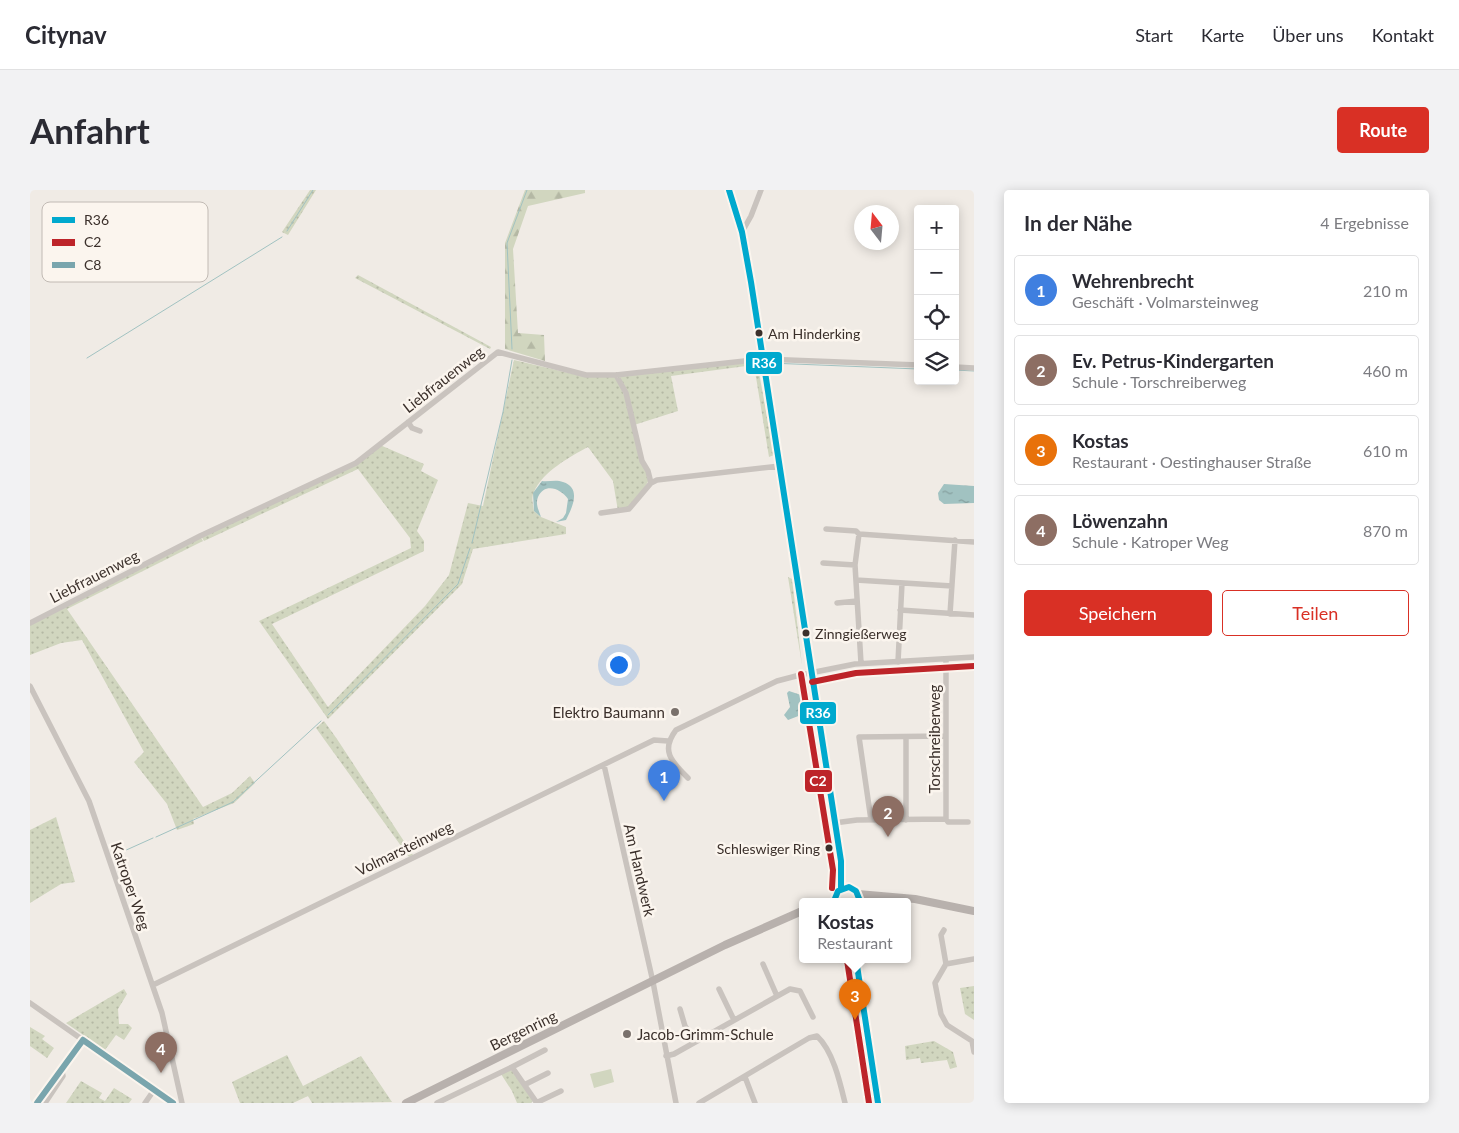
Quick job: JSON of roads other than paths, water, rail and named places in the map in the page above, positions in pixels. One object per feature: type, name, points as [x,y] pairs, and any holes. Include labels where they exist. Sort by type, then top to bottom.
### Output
[{"type":"main road","points":[[834,898],[845,888],[859,898]]},
{"type":"main road","points":[[867,898],[880,896],[903,898]]},
{"type":"main road","points":[[911,899],[974,911]]},
{"type":"main road","points":[[653,982],[760,928],[799,912]]},
{"type":"main road","name":"Bergenring","points":[[406,1103],[653,982]]},
{"type":"street","points":[[729,190],[742,232],[845,888]]},
{"type":"street","points":[[742,232],[752,216],[761,190]]},
{"type":"street","name":"Liebfrauenweg","points":[[30,623],[200,536],[356,463],[498,352],[586,376],[616,375],[763,359],[914,365]]},
{"type":"street","points":[[959,367],[974,368]]},
{"type":"street","points":[[616,375],[626,393],[642,461],[651,483]]},
{"type":"street","points":[[408,422],[412,428],[420,430]]},
{"type":"street","points":[[601,513],[629,509],[635,505],[651,483],[657,480],[780,466]]},
{"type":"street","points":[[826,529],[856,531],[859,534],[974,542]]},
{"type":"street","points":[[859,534],[855,565],[861,664]]},
{"type":"street","points":[[950,614],[955,540]]},
{"type":"street","points":[[823,563],[855,565]]},
{"type":"street","points":[[856,580],[952,586]]},
{"type":"street","points":[[898,662],[902,583]]},
{"type":"street","points":[[837,603],[857,602]]},
{"type":"street","points":[[900,610],[974,615]]},
{"type":"street","points":[[688,778],[676,767],[668,751],[668,741],[676,730],[777,681],[861,664],[974,657]]},
{"type":"street","name":"Torschreiberweg","points":[[946,659],[946,819]]},
{"type":"street","name":"Katroper Weg","points":[[30,686],[89,801],[162,1013],[182,1103]]},
{"type":"street","points":[[872,820],[859,737],[946,736]]},
{"type":"street","points":[[906,737],[906,820]]},
{"type":"street","name":"Volmarsteinweg","points":[[152,985],[654,740],[668,741]]},
{"type":"street","name":"Am Handwerk","points":[[604,764],[653,982],[676,1103]]},
{"type":"street","points":[[834,823],[872,820],[946,819],[948,822],[968,822]]},
{"type":"street","points":[[944,930],[941,935],[946,964],[935,983],[941,1014],[947,1024],[967,1037],[974,1047]]},
{"type":"street","points":[[946,964],[974,959]]},
{"type":"street","points":[[857,963],[878,1103]]},
{"type":"street","points":[[763,964],[777,996]]},
{"type":"street","points":[[719,989],[734,1020]]},
{"type":"street","points":[[666,1056],[790,989],[800,991],[813,1017]]},
{"type":"street","points":[[30,1003],[173,1103]]},
{"type":"street","points":[[680,1009],[685,1026],[694,1042]]},
{"type":"street","points":[[699,1103],[809,1038],[817,1036],[823,1041],[837,1075],[845,1103]]},
{"type":"street","points":[[37,1103],[57,1073],[62,1071],[83,1040]]},
{"type":"street","points":[[437,1103],[545,1050]]},
{"type":"street","points":[[512,1066],[526,1084],[537,1103],[560,1091]]},
{"type":"street","points":[[45,1103],[63,1076],[62,1071]]},
{"type":"street","points":[[526,1084],[548,1073]]},
{"type":"street","points":[[745,1077],[755,1103]]},
{"type":"street","points":[[145,1103],[154,1090]]},
{"type":"water","points":[[542,481],[560,481],[569,485],[572,489],[574,499],[566,520],[556,522],[563,518],[566,513],[568,499],[557,490],[549,488],[541,492],[537,505],[541,517],[534,511],[533,493]]},
{"type":"water","points":[[944,484],[974,486],[974,503],[944,504],[939,500],[938,493]]},
{"type":"water","points":[[789,691],[801,695],[805,710],[801,715],[788,720],[784,715],[790,707],[787,693]]},
{"type":"waterway","points":[[287,231],[313,190]]},
{"type":"waterway","points":[[512,349],[507,243],[527,190]]},
{"type":"waterway","points":[[87,358],[282,237]]},
{"type":"waterway","points":[[472,543],[503,412],[512,360]]},
{"type":"waterway","points":[[769,363],[914,369]]},
{"type":"waterway","points":[[959,370],[974,371]]},
{"type":"waterway","points":[[328,715],[458,584],[470,548]]},
{"type":"waterway","points":[[156,837],[233,802],[321,721]]},
{"type":"waterway","points":[[113,856],[153,838]]},
{"type":"place","name":"Am Hinderking","points":[[759,333]]},
{"type":"place","name":"Zinngießerweg","points":[[806,633]]},
{"type":"place","name":"Elektro Baumann","points":[[675,712]]},
{"type":"place","name":"Wehrenbrecht","points":[[664,801]]},
{"type":"place","name":"Ev. Petrus-Kindergarten","points":[[888,837]]},
{"type":"place","name":"Schleswiger Ring","points":[[829,848]]},
{"type":"place","name":"Kostas","points":[[855,1020]]},
{"type":"place","name":"Jacob-Grimm-Schule","points":[[627,1034]]},
{"type":"place","name":"Löwenzahn","points":[[161,1073]]}]
